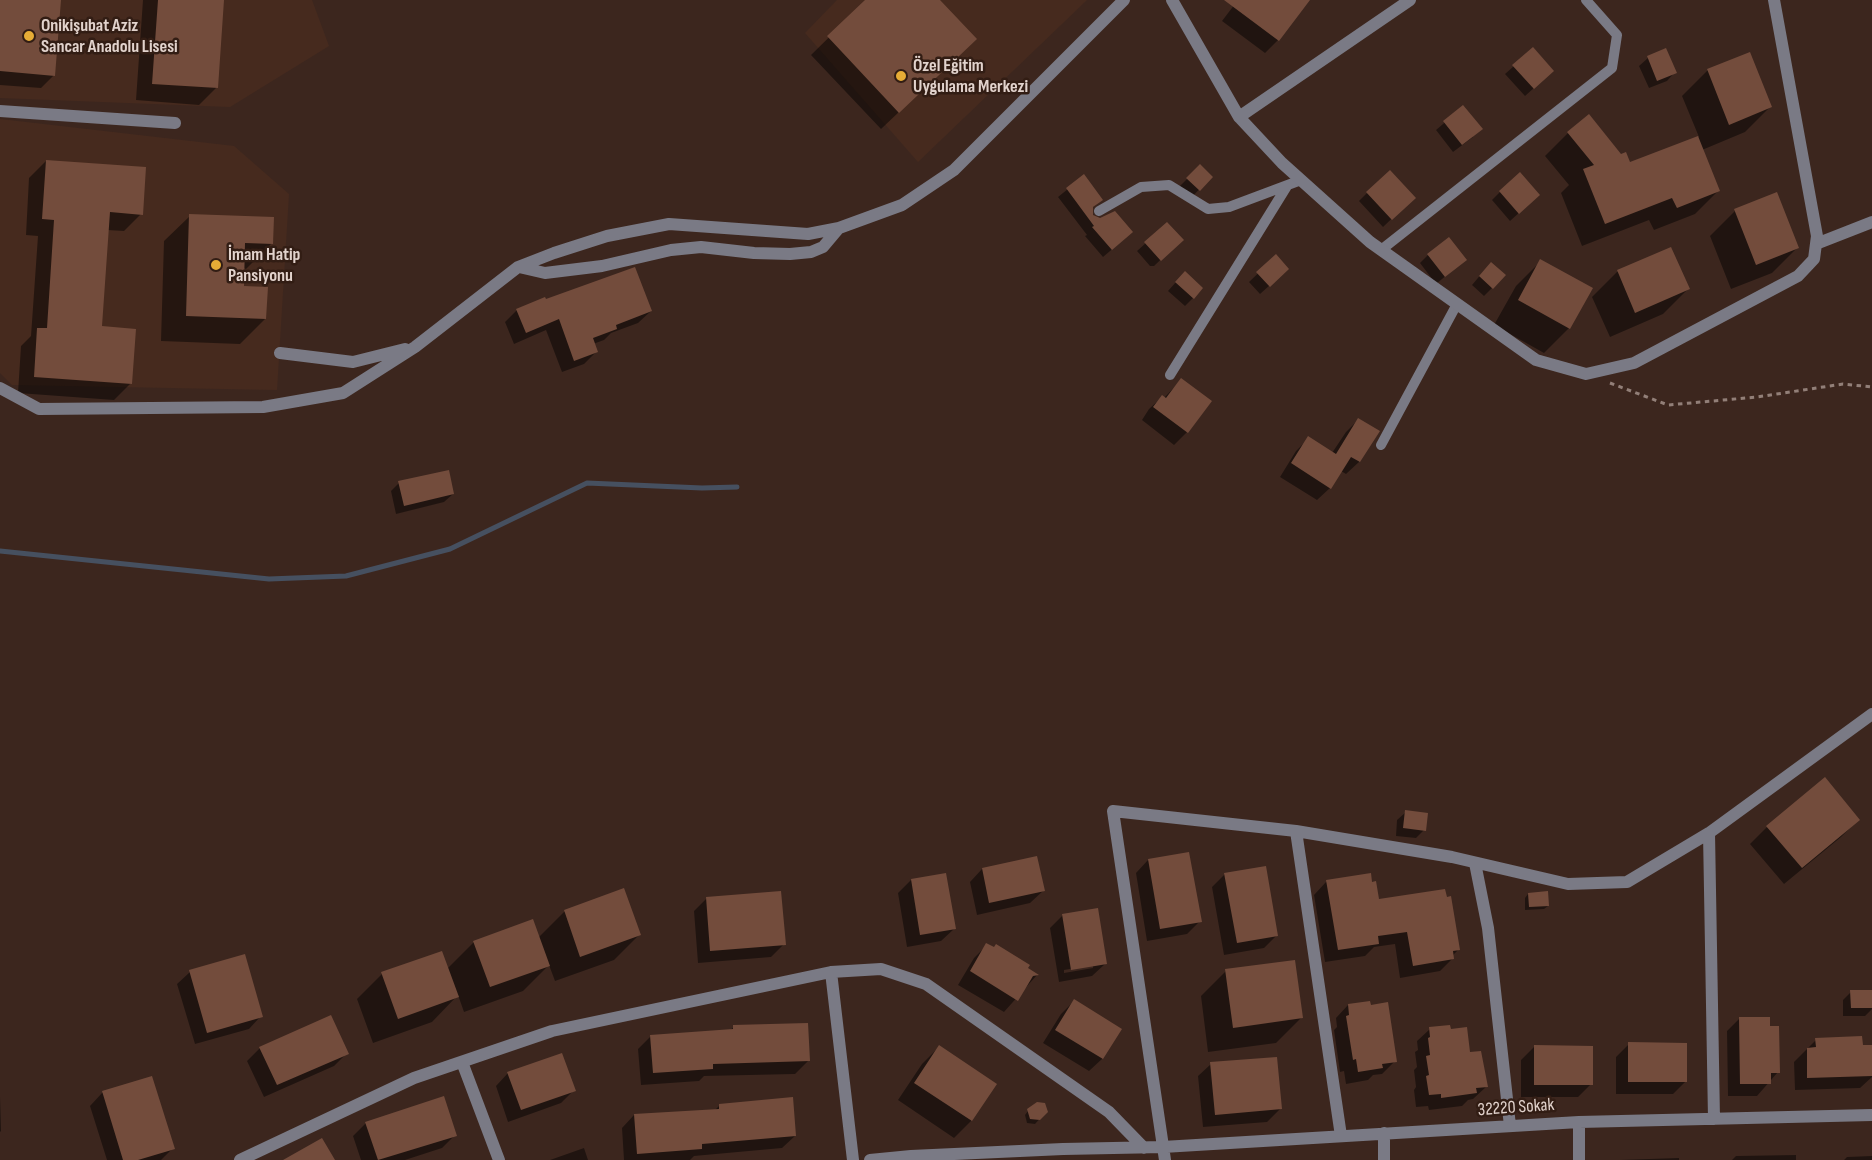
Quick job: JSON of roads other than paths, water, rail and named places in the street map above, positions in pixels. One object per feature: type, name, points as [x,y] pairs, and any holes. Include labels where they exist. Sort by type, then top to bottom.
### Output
[{"type":"street","points":[[0,388],[39,409],[263,407],[343,393],[415,347],[518,267],[554,253],[607,237],[669,224],[808,234],[839,228],[902,205],[954,170],[1124,0]]},
{"type":"street","points":[[1172,0],[1239,117],[1282,163],[1381,250],[1536,360],[1586,374],[1634,363],[1798,276],[1814,259],[1816,236],[1774,0]]},
{"type":"street","points":[[1239,117],[1401,2]]},
{"type":"street","points":[[0,111],[175,123]]},
{"type":"street","points":[[1815,244],[1872,222]]},
{"type":"street","points":[[518,267],[545,273],[602,266],[671,250],[701,247],[754,253],[811,252],[823,247],[839,228]]},
{"type":"street","points":[[280,353],[354,362],[415,347]]},
{"type":"street","points":[[1164,1154],[1113,811],[1296,831],[1452,857],[1568,884],[1627,882],[1709,833],[1872,714]]},
{"type":"street","points":[[1296,831],[1341,1137]]},
{"type":"street","points":[[1709,833],[1714,1119]]},
{"type":"street","points":[[1474,863],[1488,928],[1510,1126]]},
{"type":"street","points":[[240,1160],[414,1078],[552,1031],[831,972],[881,969],[926,984],[1109,1112],[1144,1148]]},
{"type":"street","points":[[831,972],[853,1160]]},
{"type":"street","points":[[462,1062],[499,1160]]},
{"type":"street","name":"32220 Sokak","points":[[870,1160],[1096,1148],[1144,1148],[1164,1154],[1384,1133],[1579,1122],[1872,1115]]},
{"type":"street","points":[[1579,1122],[1579,1160]]},
{"type":"street","points":[[1384,1133],[1384,1160]]},
{"type":"lane","points":[[1381,250],[1612,68],[1617,35],[1586,0]]},
{"type":"lane","points":[[1099,211],[1141,187],[1169,185],[1208,209],[1229,207],[1302,180]]},
{"type":"lane","points":[[1170,375],[1287,186]]},
{"type":"lane","points":[[1381,445],[1457,304]]},
{"type":"waterway","points":[[0,551],[269,579],[346,576],[450,549],[587,483],[702,488],[737,487]]},
{"type":"place","name":"Onikişubat Aziz Sancar Anadolu Lisesi","points":[[29,36]]},
{"type":"place","name":"Özel Eğitim Uygulama Merkezi","points":[[901,76]]},
{"type":"place","name":"İmam Hatip Pansiyonu","points":[[216,265]]}]
